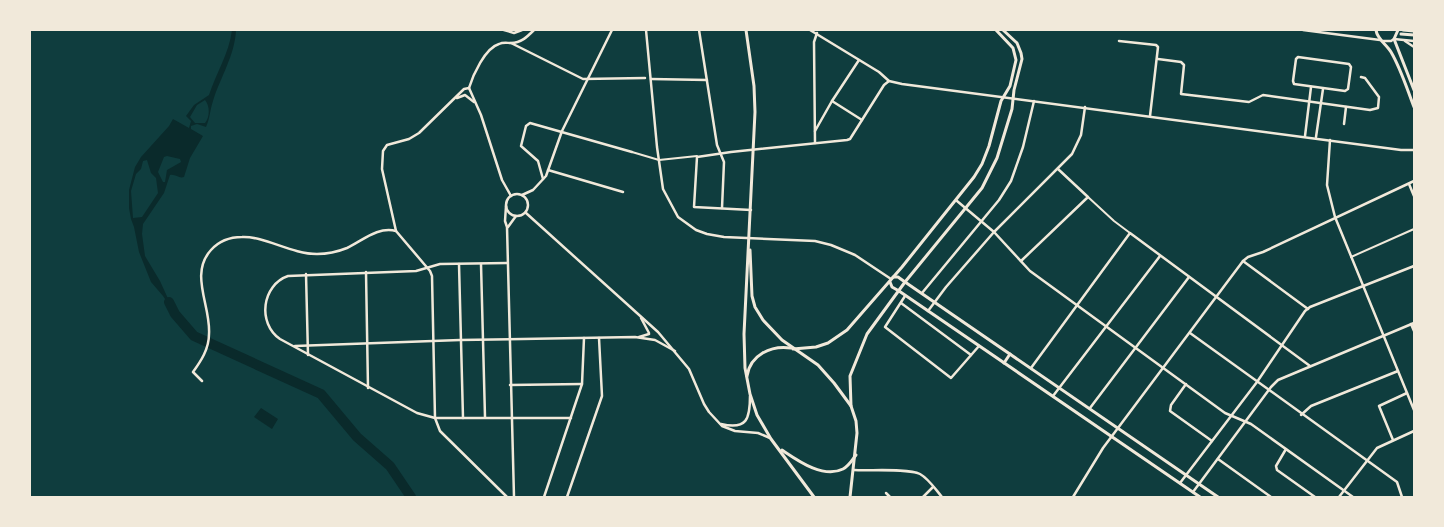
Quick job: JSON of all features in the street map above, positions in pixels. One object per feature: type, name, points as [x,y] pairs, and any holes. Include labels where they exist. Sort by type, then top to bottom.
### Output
[{"type":"street","points":[[504,30],[514,33],[522,30]]},
{"type":"street","points":[[507,497],[440,432],[435,418],[432,276],[427,267],[396,230],[382,169],[382,153],[386,146],[408,139],[419,133],[452,100],[468,88],[477,67],[495,46],[501,43],[522,40],[534,30]]},
{"type":"street","points":[[514,497],[507,228],[505,221],[507,201],[511,196],[531,192],[543,179],[562,131],[612,30]]},
{"type":"street","points":[[646,30],[663,189],[675,211],[686,224],[696,230],[718,236],[814,241],[831,244],[855,256],[891,279],[898,278],[1218,497]]},
{"type":"street","points":[[699,30],[717,145],[724,162],[722,209]]},
{"type":"street","points":[[746,30],[755,94],[750,237],[744,334],[745,368],[750,394],[757,415],[771,439],[814,497]]},
{"type":"street","points":[[810,30],[879,72],[889,81],[909,86],[1401,150],[1414,150]]},
{"type":"street","points":[[747,380],[750,366],[761,354],[776,348],[816,347],[838,338],[860,318],[969,185],[982,164],[1003,98],[1010,86],[1016,60],[1014,51],[1009,43],[996,30]]},
{"type":"street","points":[[850,406],[850,376],[867,334],[905,282],[982,188],[997,158],[1012,113],[1014,90],[1021,61],[1021,53],[1017,43],[1003,30]]},
{"type":"street","points":[[1303,30],[1391,41],[1394,39],[1414,41]]},
{"type":"street","points":[[1376,30],[1377,35],[1395,59],[1414,106]]},
{"type":"street","points":[[1398,30],[1394,39],[1414,90]]},
{"type":"street","points":[[1402,32],[1414,31]]},
{"type":"street","points":[[1402,32],[1414,35]]},
{"type":"street","points":[[815,143],[814,42],[816,33]]},
{"type":"street","points":[[1404,40],[1414,47]]},
{"type":"street","points":[[1119,41],[1156,45],[1159,50],[1150,116]]},
{"type":"street","points":[[511,43],[583,79],[707,80]]},
{"type":"street","points":[[1298,57],[1349,64],[1351,67],[1350,75],[1348,88],[1345,90],[1294,84],[1293,81],[1296,59],[1298,57]]},
{"type":"street","points":[[1158,59],[1181,62],[1184,65],[1182,94],[1249,102],[1263,95],[1370,110],[1378,108],[1379,97],[1365,78],[1361,77]]},
{"type":"street","points":[[814,132],[859,60]]},
{"type":"street","points":[[1350,75],[1354,76]]},
{"type":"street","points":[[1409,78],[1414,78]]},
{"type":"street","points":[[543,179],[538,161],[521,146],[526,126],[530,123],[659,160],[847,140],[850,139],[884,85],[889,81]]},
{"type":"street","points":[[1305,136],[1310,86]]},
{"type":"street","points":[[468,88],[502,180],[511,196]]},
{"type":"street","points":[[1316,138],[1322,90],[1324,88]]},
{"type":"street","points":[[463,90],[466,96],[475,103]]},
{"type":"street","points":[[452,100],[469,95],[471,92]]},
{"type":"street","points":[[832,101],[862,120]]},
{"type":"street","points":[[922,293],[999,200],[1011,181],[1023,147],[1034,101]]},
{"type":"street","points":[[1344,124],[1346,107]]},
{"type":"street","points":[[928,311],[994,232],[1072,154],[1078,146],[1085,108]]},
{"type":"street","points":[[1330,140],[1327,185],[1335,217],[1414,410]]},
{"type":"street","points":[[699,156],[695,160],[694,207],[751,210]]},
{"type":"street","points":[[1058,169],[1114,221],[1310,366]]},
{"type":"street","points":[[548,170],[623,192]]},
{"type":"street","points":[[1073,497],[1103,448],[1243,261],[1248,257],[1263,252],[1414,181]]},
{"type":"street","points":[[1408,184],[1414,196]]},
{"type":"street","points":[[522,195],[528,203],[526,213]]},
{"type":"street","points":[[1022,261],[1088,197]]},
{"type":"street","points":[[957,201],[994,232],[1030,271],[1231,416],[1246,421],[1353,497]]},
{"type":"street","points":[[506,206],[509,213],[516,216],[526,213]]},
{"type":"street","points":[[526,213],[658,332],[675,350],[689,369],[708,412],[730,430],[758,432],[771,439]]},
{"type":"street","points":[[507,228],[516,216]]},
{"type":"street","points":[[202,381],[193,372],[202,360],[209,339],[209,326],[201,280],[202,267],[209,252],[224,241],[251,237],[298,252],[321,254],[348,248],[385,229],[396,230]]},
{"type":"street","points":[[1351,257],[1414,229]]},
{"type":"street","points":[[1031,368],[1130,233]]},
{"type":"street","points":[[749,246],[752,293],[755,307],[765,323],[793,349],[808,356],[818,365],[834,382],[850,406],[857,426],[856,454],[850,497]]},
{"type":"street","points":[[1053,396],[1160,256]]},
{"type":"street","points":[[1243,261],[1308,309]]},
{"type":"street","points":[[481,263],[485,417]]},
{"type":"street","points":[[507,263],[436,265],[416,271],[288,276],[279,280],[270,292],[266,304],[266,318],[272,331],[293,346],[417,413],[435,418],[571,418]]},
{"type":"street","points":[[459,264],[463,418]]},
{"type":"street","points":[[1180,484],[1257,382],[1308,309],[1414,266]]},
{"type":"street","points":[[366,272],[368,388]]},
{"type":"street","points":[[306,274],[308,355]]},
{"type":"street","points":[[1090,408],[1189,277]]},
{"type":"street","points":[[891,279],[892,287],[1200,497]]},
{"type":"street","points":[[905,296],[885,327],[951,378],[979,346]]},
{"type":"street","points":[[901,303],[971,355]]},
{"type":"street","points":[[640,317],[650,338],[675,350]]},
{"type":"street","points":[[1192,492],[1268,390],[1278,380],[1413,324],[1414,331]]},
{"type":"street","points":[[293,346],[460,340],[635,337],[649,334],[652,330],[658,332]]},
{"type":"street","points":[[654,340],[658,338],[658,332]]},
{"type":"street","points":[[1190,333],[1397,482],[1402,497]]},
{"type":"street","points":[[635,337],[654,340]]},
{"type":"street","points":[[544,497],[582,384],[584,338]]},
{"type":"street","points":[[567,497],[602,396],[599,338]]},
{"type":"street","points":[[1004,363],[1010,354]]},
{"type":"street","points":[[1302,414],[1311,406],[1398,371]]},
{"type":"street","points":[[510,385],[582,384]]},
{"type":"street","points":[[1186,384],[1170,408],[1172,413],[1212,441]]},
{"type":"street","points":[[1393,440],[1379,406],[1407,393]]},
{"type":"street","points":[[720,423],[736,426],[744,423],[750,413],[750,394]]},
{"type":"street","points":[[1339,497],[1377,448],[1414,431]]},
{"type":"street","points":[[779,448],[805,464],[829,471],[843,469],[849,465],[856,454]]},
{"type":"street","points":[[1286,449],[1276,466],[1277,470],[1315,497]]},
{"type":"street","points":[[1218,459],[1266,496],[1271,497]]},
{"type":"street","points":[[854,470],[921,474],[942,497]]},
{"type":"street","points":[[923,497],[933,486]]},
{"type":"street","points":[[886,493],[890,497]]},
{"type":"water","points":[[232,30],[236,30],[233,48],[216,92],[206,127],[197,124],[191,126],[191,129],[203,136],[190,158],[184,177],[170,175],[164,193],[143,224],[142,234],[145,256],[160,281],[175,314],[151,282],[139,252],[129,208],[129,190],[135,167],[141,157],[173,119],[189,128],[191,121],[186,116],[194,105],[209,95]],"holes":[[[205,100],[209,108],[207,121],[205,123],[195,123],[190,117],[197,105]],[[164,157],[180,159],[181,162],[167,170],[165,182],[163,182],[158,172]],[[147,160],[151,173],[156,178],[158,193],[142,217],[133,218],[131,191],[136,174],[141,169],[143,161]]]},
{"type":"water","points":[[261,408],[278,419],[272,429],[254,417]]},
{"type":"waterway","points":[[169,302],[175,314],[194,336],[321,394],[357,437],[390,466],[411,497]]}]
